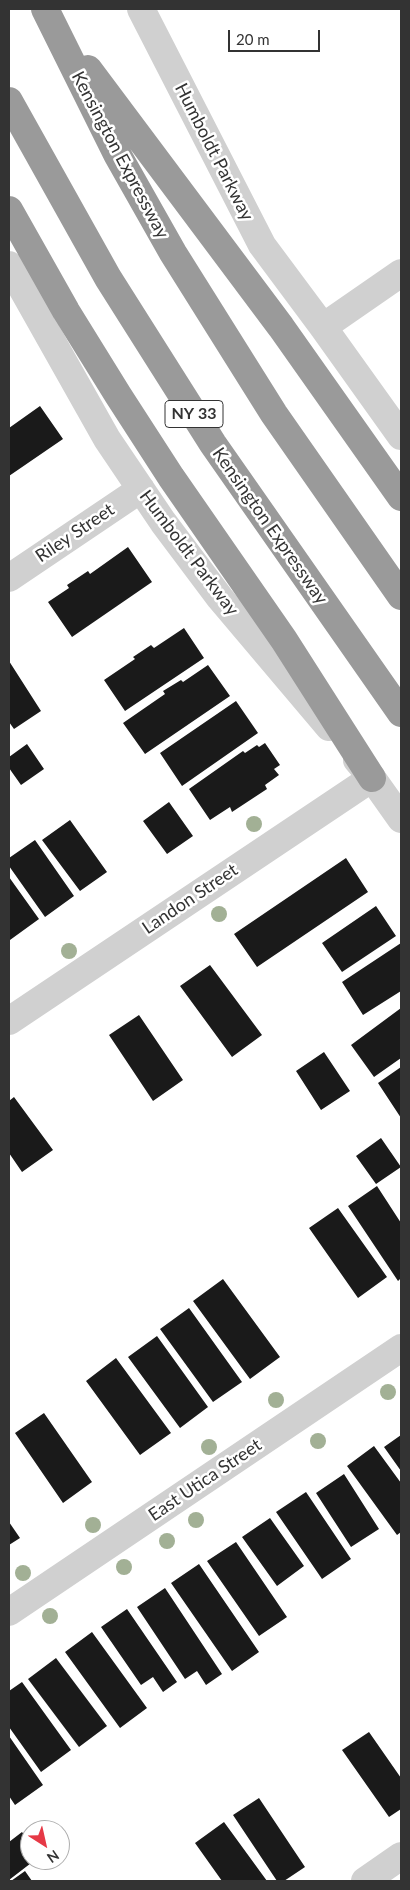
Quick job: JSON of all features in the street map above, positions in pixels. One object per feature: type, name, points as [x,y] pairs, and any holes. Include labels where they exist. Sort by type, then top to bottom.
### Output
[{"type":"highway","points":[[47,13],[281,327],[401,498]]},
{"type":"highway","name":"Kensington Expressway","points":[[47,13],[117,154],[173,253],[274,414],[401,596]]},
{"type":"highway","name":"Kensington Expressway","points":[[9,101],[108,278],[213,444],[401,713]]},
{"type":"highway","points":[[9,210],[66,311],[118,395],[171,476],[284,640],[372,778]]},
{"type":"street","name":"Humboldt Parkway","points":[[141,9],[262,245],[401,436]]},
{"type":"street","name":"Humboldt Parkway","points":[[9,265],[107,439],[141,489],[209,585],[372,778],[401,819]]},
{"type":"street","points":[[323,327],[401,273]]},
{"type":"street","name":"Riley Street","points":[[9,578],[141,489]]},
{"type":"street","name":"Landon Street","points":[[9,1021],[372,778]]},
{"type":"street","name":"East Utica Street","points":[[9,1612],[401,1348]]},
{"type":"street","points":[[364,1881],[401,1856]]},
{"type":"building","points":[[40,406],[63,439],[9,476],[9,428]]},
{"type":"building","points":[[128,547],[152,582],[72,637],[48,602],[69,588],[67,585],[88,571],[90,574]]},
{"type":"building","points":[[184,628],[204,658],[125,711],[104,680],[135,659],[133,657],[151,645],[154,648]]},
{"type":"building","points":[[9,661],[41,711],[14,729],[9,722]]},
{"type":"building","points":[[208,665],[230,696],[145,754],[123,723],[165,694],[163,691],[181,680],[183,682]]},
{"type":"building","points":[[236,701],[258,733],[182,786],[160,753]]},
{"type":"building","points":[[265,743],[280,765],[274,769],[279,775],[265,785],[267,789],[232,812],[230,807],[210,820],[189,789],[243,751],[245,753],[257,745],[259,747]]},
{"type":"building","points":[[27,744],[44,769],[21,785],[9,768],[9,757]]},
{"type":"building","points":[[169,802],[193,836],[167,854],[143,821]]},
{"type":"building","points":[[70,820],[107,872],[80,891],[42,840]]},
{"type":"building","points":[[35,840],[74,896],[45,917],[9,866],[9,858]]},
{"type":"building","points":[[346,858],[368,892],[257,967],[234,934]]},
{"type":"building","points":[[9,877],[39,919],[10,940],[9,938]]},
{"type":"building","points":[[376,906],[396,936],[342,972],[322,943]]},
{"type":"building","points":[[401,943],[401,991],[363,1015],[342,982]]},
{"type":"building","points":[[210,965],[262,1035],[232,1057],[180,986]]},
{"type":"building","points":[[401,1008],[401,1058],[374,1077],[351,1045]]},
{"type":"building","points":[[139,1015],[183,1080],[153,1101],[109,1035]]},
{"type":"building","points":[[324,1052],[350,1091],[321,1110],[296,1071]]},
{"type":"building","points":[[401,1067],[401,1118],[378,1083]]},
{"type":"building","points":[[14,1097],[53,1150],[22,1172],[9,1153],[9,1101]]},
{"type":"building","points":[[381,1138],[401,1167],[376,1184],[356,1156]]},
{"type":"building","points":[[377,1186],[401,1223],[401,1278],[398,1281],[348,1206]]},
{"type":"building","points":[[338,1208],[387,1277],[358,1298],[309,1228]]},
{"type":"building","points":[[223,1279],[280,1357],[250,1379],[193,1301]]},
{"type":"building","points":[[189,1308],[242,1382],[213,1402],[160,1329]]},
{"type":"building","points":[[157,1336],[208,1407],[180,1428],[128,1357]]},
{"type":"building","points":[[116,1358],[171,1433],[140,1455],[86,1381]]},
{"type":"building","points":[[44,1413],[92,1482],[63,1503],[15,1433]]},
{"type":"building","points":[[401,1435],[401,1471],[384,1447]]},
{"type":"building","points":[[374,1446],[401,1483],[401,1532],[397,1535],[347,1466]]},
{"type":"building","points":[[344,1474],[379,1529],[351,1547],[316,1493]]},
{"type":"building","points":[[306,1492],[351,1559],[322,1579],[276,1512]]},
{"type":"building","points":[[270,1518],[304,1566],[277,1586],[242,1537]]},
{"type":"building","points":[[9,1522],[20,1538],[9,1545]]},
{"type":"building","points":[[236,1542],[287,1617],[259,1636],[207,1561]]},
{"type":"building","points":[[199,1564],[259,1652],[232,1671],[171,1583]]},
{"type":"building","points":[[165,1588],[222,1674],[206,1685],[197,1671],[185,1679],[137,1607]]},
{"type":"building","points":[[127,1609],[177,1682],[163,1692],[153,1677],[141,1685],[101,1627]]},
{"type":"building","points":[[92,1632],[147,1708],[120,1728],[65,1652]]},
{"type":"building","points":[[56,1658],[107,1726],[79,1747],[28,1679]]},
{"type":"building","points":[[22,1682],[71,1750],[41,1772],[9,1727],[9,1691]]},
{"type":"building","points":[[369,1732],[401,1778],[401,1809],[389,1817],[342,1750]]},
{"type":"building","points":[[9,1736],[43,1785],[15,1805],[9,1796]]},
{"type":"building","points":[[259,1798],[305,1867],[284,1881],[277,1881],[233,1815]]},
{"type":"building","points":[[224,1822],[267,1881],[222,1881],[195,1843]]},
{"type":"building","points":[[20,1834],[20,1870],[22,1870],[9,1880],[9,1842]]},
{"type":"building","points":[[25,1871],[32,1881],[11,1881]]}]
